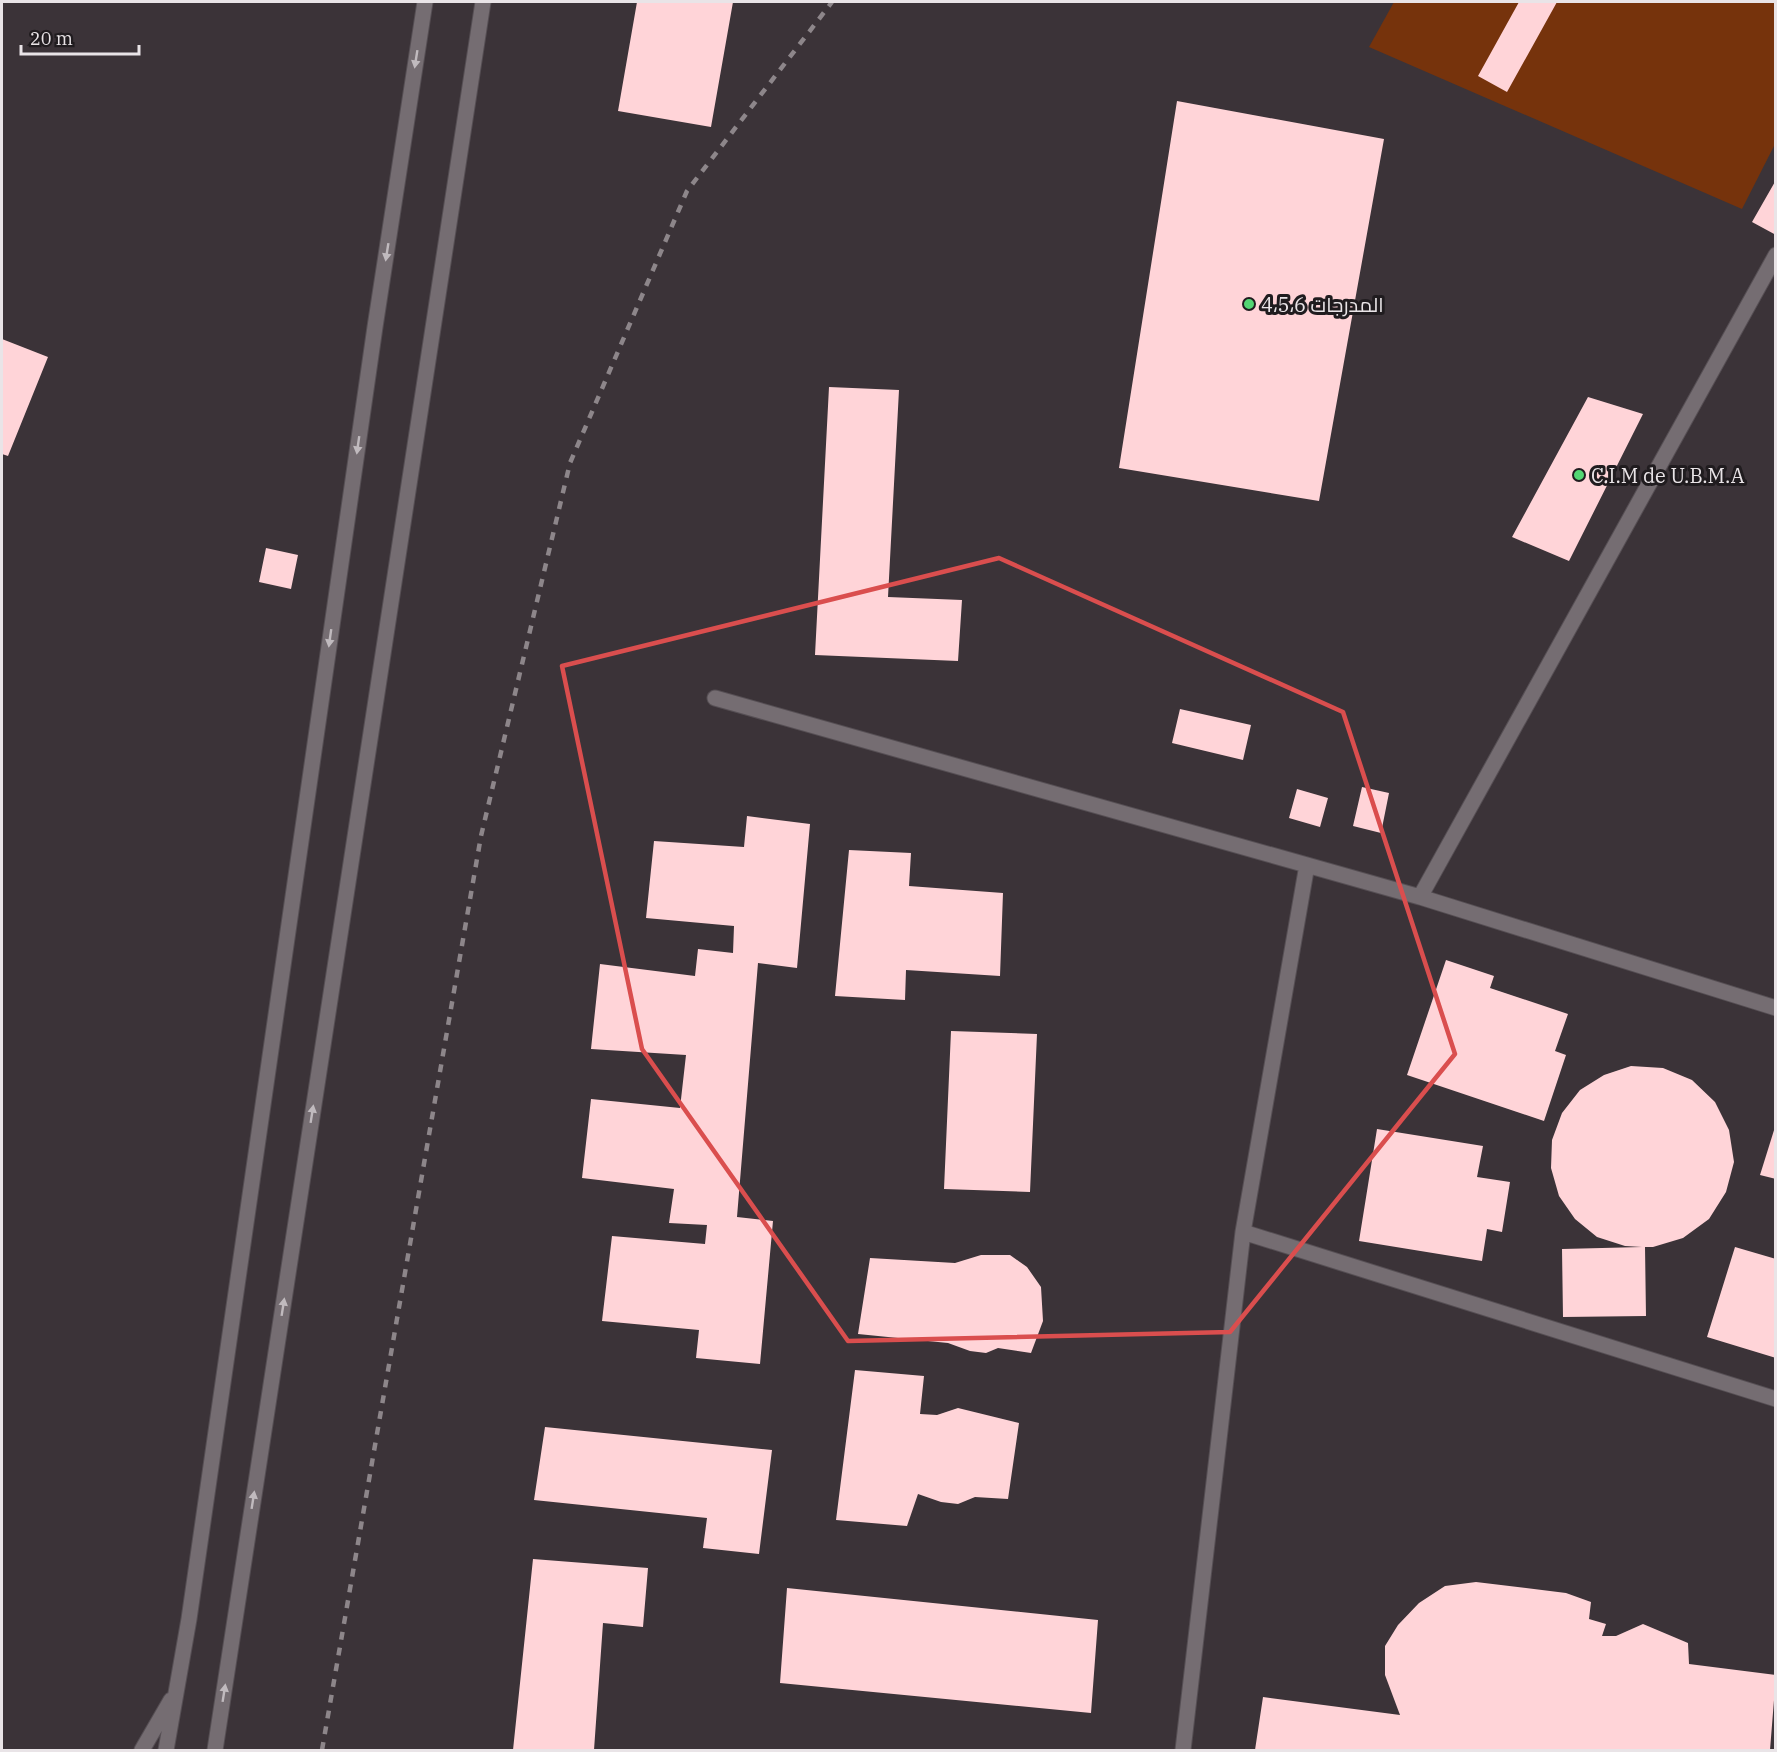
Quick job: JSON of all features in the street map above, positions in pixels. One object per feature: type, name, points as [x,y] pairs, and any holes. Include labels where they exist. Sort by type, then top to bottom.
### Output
[{"type":"main road","points":[[166,1750],[179,1687],[375,327],[425,2]]},
{"type":"main road","points":[[215,1750],[483,2]]},
{"type":"main road","points":[[1420,897],[1776,255]]},
{"type":"main road","points":[[715,698],[1420,897],[1776,1008]]},
{"type":"main road","points":[[1183,1750],[1244,1232],[1307,865]]},
{"type":"main road","points":[[1244,1232],[1776,1399]]},
{"type":"main road","points":[[142,1750],[179,1687]]},
{"type":"highlighted area","points":[[999,558],[1343,712],[1455,1054],[1230,1332],[848,1341],[642,1049],[562,666]]},
{"type":"shaded area","points":[[1394,2],[1775,2],[1775,144],[1742,209],[1369,47]]},
{"type":"building","points":[[637,2],[733,2],[711,127],[618,111]]},
{"type":"building","points":[[1519,2],[1557,2],[1507,92],[1478,76]]},
{"type":"building","name":"المدرجات 4،5،6","points":[[1177,101],[1384,139],[1319,501],[1119,468]]},
{"type":"building","points":[[1776,180],[1776,235],[1752,222]]},
{"type":"building","points":[[2,339],[48,357],[8,456],[2,454]]},
{"type":"building","points":[[829,387],[899,390],[888,597],[962,600],[958,661],[815,655]]},
{"type":"building","name":"C.I.M de U.B.M.A","points":[[1588,397],[1643,414],[1569,561],[1512,537]]},
{"type":"building","points":[[266,548],[298,555],[291,589],[259,582]]},
{"type":"building","points":[[1180,709],[1251,725],[1243,760],[1172,743]]},
{"type":"building","points":[[1362,787],[1389,793],[1381,833],[1353,826]]},
{"type":"building","points":[[1297,789],[1328,798],[1320,827],[1289,818]]},
{"type":"building","points":[[747,816],[810,824],[797,968],[758,963],[737,1217],[773,1221],[760,1364],[696,1358],[699,1330],[602,1321],[612,1236],[705,1244],[707,1225],[669,1223],[674,1189],[582,1178],[591,1099],[680,1108],[686,1055],[591,1049],[600,964],[695,976],[698,949],[733,953],[734,926],[646,918],[654,841],[744,847]]},
{"type":"building","points":[[849,850],[911,853],[909,886],[1003,893],[1000,976],[906,970],[905,1000],[835,996]]},
{"type":"building","points":[[1446,960],[1494,976],[1490,988],[1568,1014],[1555,1051],[1566,1055],[1544,1121],[1407,1075]]},
{"type":"building","points":[[951,1031],[1037,1034],[1030,1192],[944,1189]]},
{"type":"building","points":[[1631,1066],[1663,1068],[1692,1080],[1715,1102],[1729,1130],[1734,1162],[1726,1192],[1709,1219],[1683,1238],[1653,1247],[1645,1247],[1646,1316],[1563,1317],[1562,1249],[1642,1247],[1625,1246],[1597,1237],[1575,1219],[1559,1196],[1551,1168],[1552,1140],[1562,1113],[1580,1090],[1604,1075]]},
{"type":"building","points":[[1776,1127],[1776,1179],[1760,1175]]},
{"type":"building","points":[[1377,1129],[1483,1146],[1477,1177],[1510,1182],[1502,1232],[1487,1229],[1482,1261],[1359,1241]]},
{"type":"building","points":[[1735,1247],[1776,1259],[1776,1358],[1707,1337]]},
{"type":"building","points":[[981,1255],[1010,1255],[1027,1267],[1041,1287],[1043,1321],[1031,1353],[998,1348],[986,1353],[970,1351],[948,1343],[858,1334],[870,1258],[955,1263]]},
{"type":"building","points":[[855,1370],[924,1376],[920,1414],[937,1415],[958,1408],[1019,1423],[1008,1499],[975,1497],[958,1504],[941,1502],[918,1494],[907,1526],[836,1520]]},
{"type":"building","points":[[545,1427],[772,1450],[759,1554],[703,1548],[707,1518],[534,1500]]},
{"type":"building","points":[[533,1559],[648,1568],[643,1627],[603,1623],[594,1750],[513,1750]]},
{"type":"building","points":[[1476,1582],[1566,1593],[1591,1602],[1589,1619],[1606,1624],[1602,1636],[1616,1636],[1643,1624],[1688,1643],[1689,1664],[1776,1675],[1770,1750],[1255,1750],[1263,1697],[1400,1715],[1385,1675],[1385,1646],[1398,1625],[1419,1603],[1445,1586]]},
{"type":"building","points":[[787,1588],[1098,1620],[1091,1713],[780,1683]]},
{"type":"railway","points":[[322,1750],[481,836],[570,463],[687,191],[832,2]]},
{"type":"place","name":"المدرجات 4،5،6","points":[[1249,304]]},
{"type":"place","name":"C.I.M de U.B.M.A","points":[[1579,475]]}]
